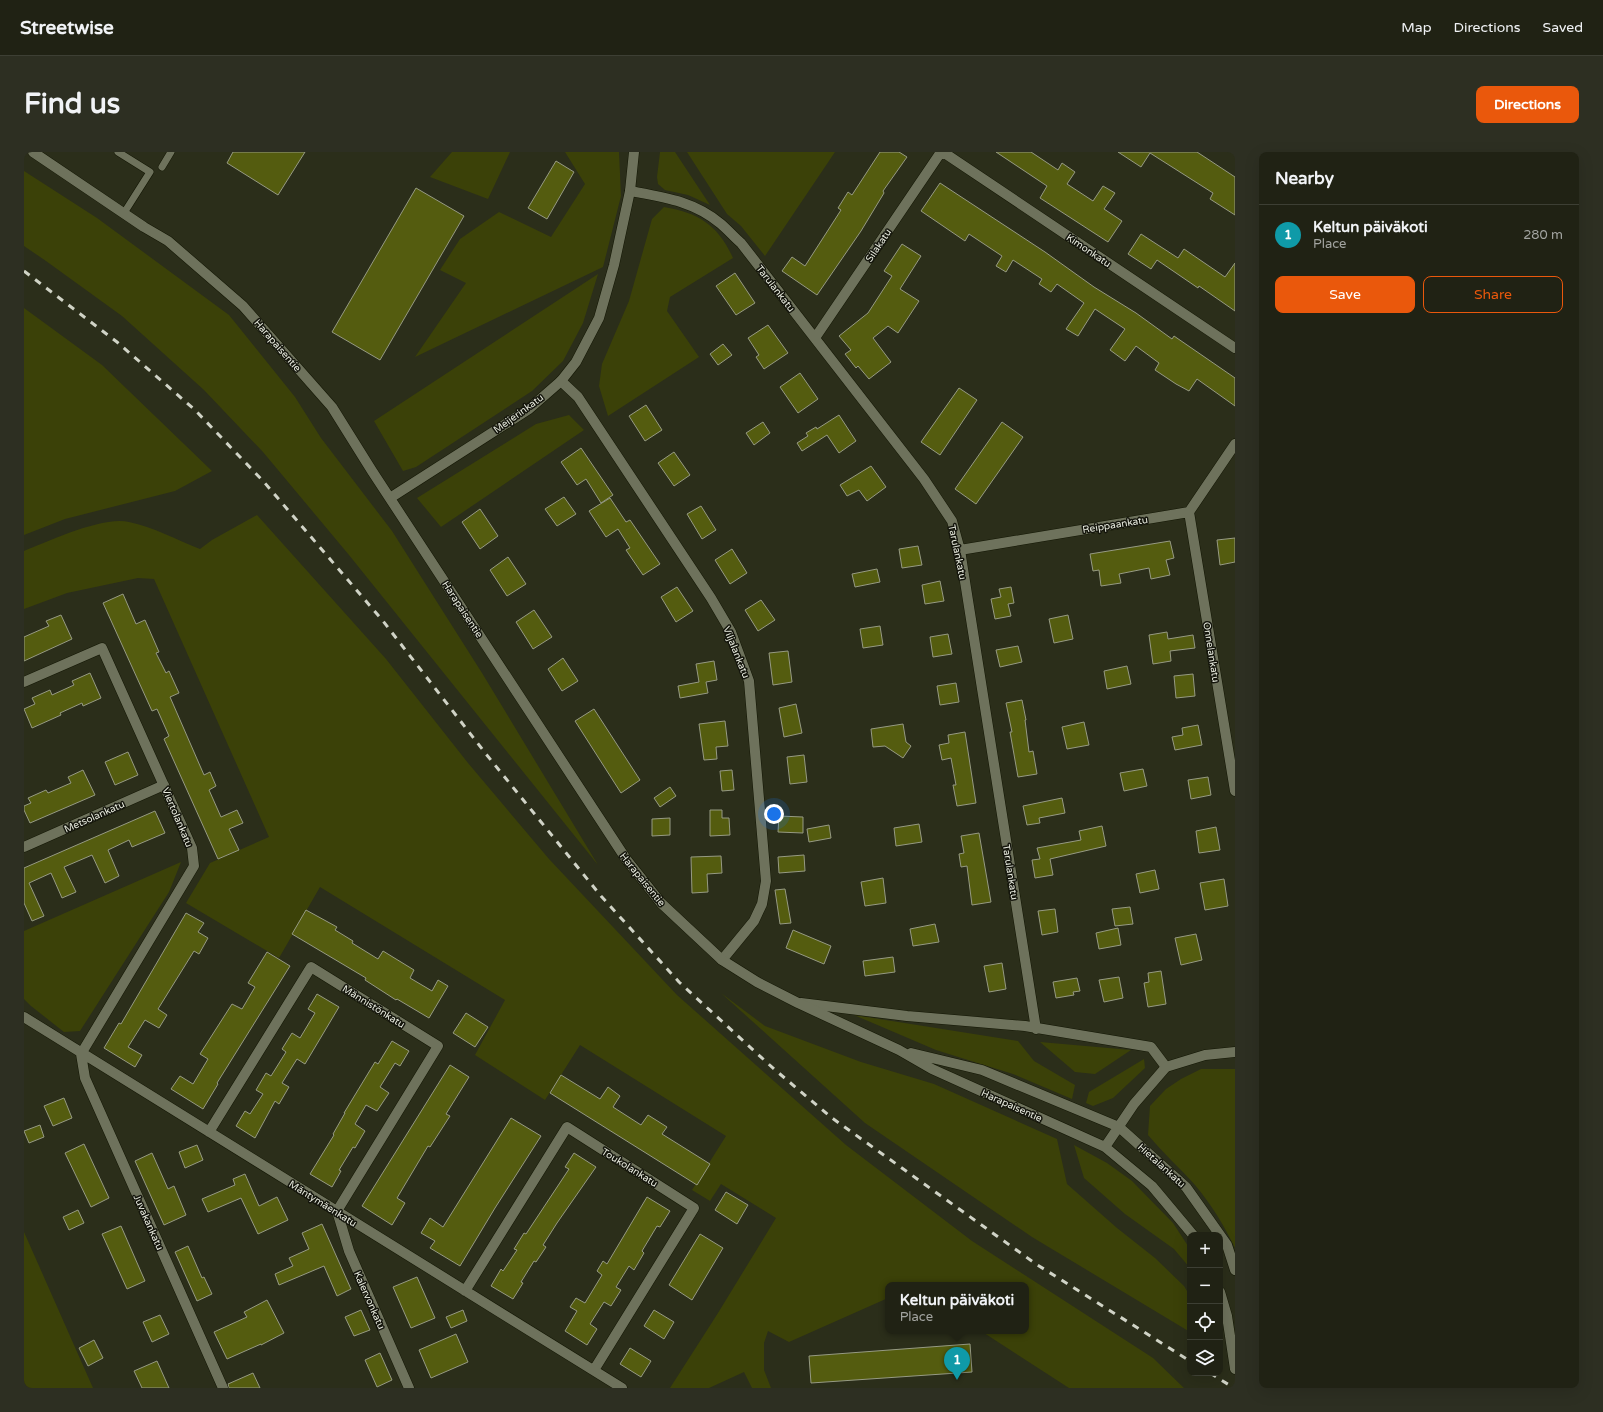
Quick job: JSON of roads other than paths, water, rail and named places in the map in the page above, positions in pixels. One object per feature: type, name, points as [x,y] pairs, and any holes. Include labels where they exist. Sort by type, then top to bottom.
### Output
[{"type":"street","name":"Harapaisentie","points":[[33,152],[168,241],[244,306],[332,407],[626,859],[661,903],[722,960],[757,982],[798,1003],[900,1050],[932,1069],[1105,1147]]},
{"type":"street","name":"Meijerinkatu","points":[[390,498],[529,408],[561,380],[576,362],[599,318],[614,266],[630,191],[634,152]]},
{"type":"street","name":"Silakatu","points":[[815,338],[942,152]]},
{"type":"street","name":"Kimonkatu","points":[[942,152],[1235,348]]},
{"type":"street","name":"Tarulankatu","points":[[630,191],[669,197],[698,208],[721,223],[741,244],[815,338],[924,479],[952,521],[960,550],[1036,1029]]},
{"type":"street","name":"Viljalankatu","points":[[561,380],[578,397],[711,598],[731,632],[749,681],[766,882],[762,904],[754,921],[722,960]]},
{"type":"street","points":[[1189,512],[1235,444]]},
{"type":"street","name":"Reippaankatu","points":[[960,550],[1189,512]]},
{"type":"street","name":"Onnelankatu","points":[[1189,512],[1235,791]]},
{"type":"street","name":"Viertolankatu","points":[[24,682],[102,648],[192,848],[194,866],[81,1054]]},
{"type":"street","name":"Metsolankatu","points":[[24,847],[164,785]]},
{"type":"street","name":"Männistönkatu","points":[[209,1132],[311,967],[438,1046],[337,1211]]},
{"type":"street","points":[[798,1003],[907,1016],[1025,1026],[1152,1047],[1166,1067]]},
{"type":"street","name":"Mäntymäenkatu","points":[[24,1017],[81,1054],[622,1388]]},
{"type":"street","name":"Harapaisentie","points":[[900,1050],[982,1070],[1119,1127]]},
{"type":"street","points":[[1190,1232],[1152,1186],[1105,1147],[1134,1104],[1166,1067],[1205,1055],[1235,1052]]},
{"type":"street","name":"Juvakankatu","points":[[81,1054],[85,1078],[223,1388]]},
{"type":"street","name":"Toukolankatu","points":[[465,1291],[567,1127],[694,1208],[594,1370]]},
{"type":"street","name":"Hietalankatu","points":[[1119,1127],[1186,1187],[1227,1245],[1235,1270]]},
{"type":"street","name":"Kalervonkatu","points":[[337,1211],[348,1251],[409,1388]]},
{"type":"street","points":[[1223,1302],[1227,1316],[1235,1369]]},
{"type":"lane","points":[[118,152],[150,172],[124,213]]},
{"type":"lane","points":[[162,167],[171,152]]},
{"type":"railway","points":[[24,271],[117,342],[195,410],[264,482],[383,621],[486,754],[601,896],[679,982],[774,1069],[832,1118],[1036,1264],[1187,1359]]},
{"type":"railway","points":[[1215,1376],[1234,1388]]},
{"type":"place","name":"Keltun päiväkoti","points":[[957,1380]]}]
